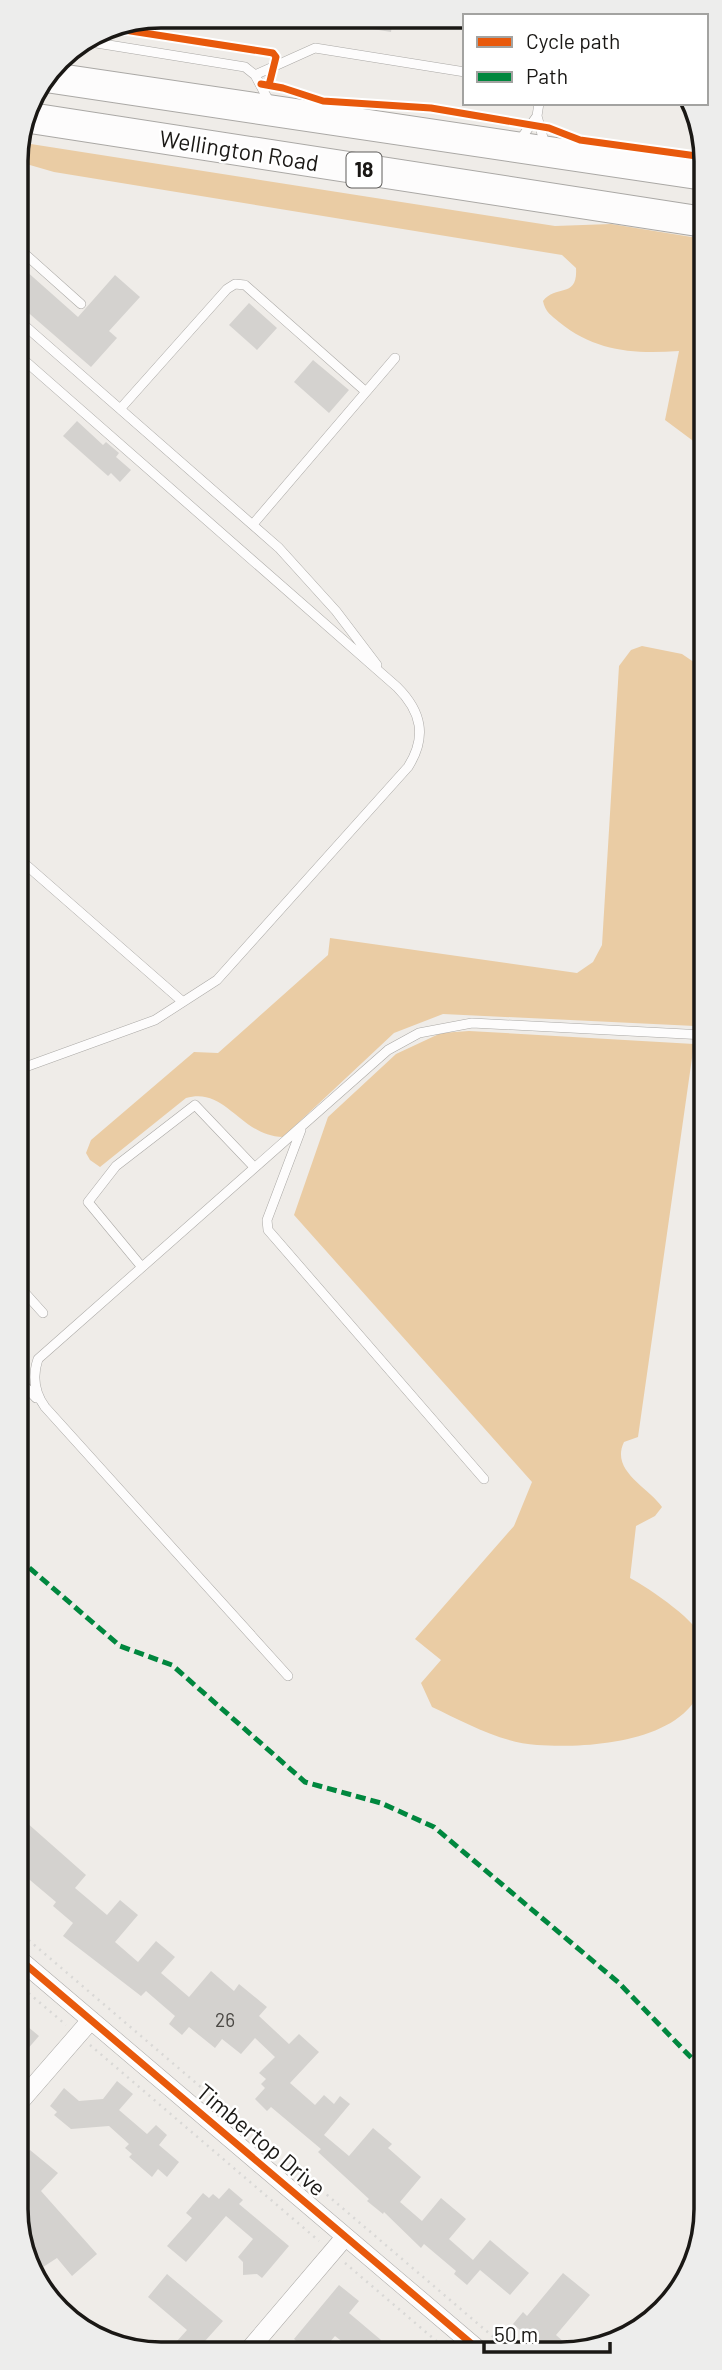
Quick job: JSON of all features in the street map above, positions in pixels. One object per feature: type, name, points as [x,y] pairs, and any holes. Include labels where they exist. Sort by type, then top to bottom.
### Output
[{"type":"highway","name":"Wellington Road","points":[[57,79],[694,174]]},
{"type":"highway","name":"Wellington Road","points":[[35,119],[694,220]]},
{"type":"street","name":"Timbertop Drive","points":[[28,1966],[469,2342]]},
{"type":"street","points":[[28,2092],[91,2020]]},
{"type":"street","points":[[256,2342],[345,2237]]},
{"type":"lane","points":[[100,43],[240,65],[256,75],[275,113]]},
{"type":"lane","points":[[256,75],[315,48],[463,72]]},
{"type":"lane","points":[[539,105],[537,116],[543,143],[555,153]]},
{"type":"lane","points":[[506,146],[524,138],[537,116]]},
{"type":"lane","points":[[28,257],[81,303]]},
{"type":"lane","points":[[121,408],[227,289],[240,284],[245,285],[365,391]]},
{"type":"lane","points":[[28,328],[254,523],[336,611],[385,677]]},
{"type":"lane","points":[[254,523],[395,358]]},
{"type":"lane","points":[[28,364],[405,695],[417,712],[420,743],[413,760],[217,980],[155,1020],[28,1066]]},
{"type":"lane","points":[[28,867],[183,1002]]},
{"type":"lane","points":[[44,1407],[36,1391],[34,1370],[38,1359],[388,1050],[419,1032],[436,1027],[503,1023],[694,1034]]},
{"type":"lane","points":[[141,1266],[88,1202],[116,1166],[195,1105],[254,1167]]},
{"type":"lane","points":[[302,1128],[267,1220],[268,1230],[484,1479]]},
{"type":"lane","points":[[28,1296],[43,1313]]},
{"type":"lane","points":[[28,1389],[288,1676]]},
{"type":"path","points":[[28,1940],[500,2342]]},
{"type":"path","points":[[28,1992],[69,2027]]},
{"type":"path","points":[[88,2043],[323,2245]]},
{"type":"path","points":[[344,2262],[438,2342]]},
{"type":"shaded area","points":[[29,144],[555,226],[611,224],[694,237],[694,442],[665,420],[679,351],[631,351],[601,345],[573,332],[547,311],[543,301],[554,293],[570,288],[576,278],[576,268],[562,255],[54,172],[28,164]]},
{"type":"shaded area","points":[[642,646],[682,654],[694,662],[694,1026],[443,1014],[394,1033],[283,1137],[268,1135],[255,1129],[223,1105],[200,1096],[186,1098],[100,1167],[90,1160],[86,1153],[91,1140],[194,1052],[218,1053],[328,955],[330,938],[577,973],[593,962],[602,945],[619,666],[631,650]]},
{"type":"shaded area","points":[[469,1031],[694,1044],[638,1437],[624,1442],[621,1452],[626,1470],[662,1507],[655,1516],[636,1526],[630,1578],[661,1598],[694,1626],[694,1700],[687,1711],[667,1725],[642,1735],[615,1742],[561,1746],[510,1740],[483,1731],[432,1707],[421,1683],[441,1660],[415,1639],[514,1526],[532,1482],[294,1215],[328,1117],[396,1054],[441,1033]]},
{"type":"building","points":[[366,28],[392,28],[391,32]]},
{"type":"building","points":[[28,273],[78,317],[115,275],[140,297],[109,331],[117,338],[91,367],[28,312]]},
{"type":"building","points":[[249,303],[277,328],[257,350],[229,325]]},
{"type":"building","points":[[313,360],[349,390],[329,413],[294,382]]},
{"type":"building","points":[[77,421],[103,445],[106,442],[119,453],[116,457],[131,470],[120,482],[111,473],[108,476],[63,436]]},
{"type":"building","points":[[28,1824],[86,1875],[75,1888],[107,1915],[120,1900],[138,1915],[115,1942],[138,1962],[156,1941],[175,1957],[161,1973],[189,1997],[211,1971],[234,1991],[239,1984],[267,2007],[259,2016],[289,2044],[299,2034],[319,2052],[290,2083],[315,2105],[324,2095],[334,2104],[340,2096],[350,2104],[324,2135],[349,2156],[373,2128],[392,2144],[388,2148],[421,2177],[400,2202],[422,2221],[441,2198],[466,2219],[449,2239],[473,2260],[490,2240],[529,2273],[510,2295],[480,2270],[467,2285],[454,2274],[456,2271],[424,2244],[421,2248],[384,2212],[383,2214],[367,2201],[369,2199],[318,2152],[321,2149],[271,2107],[267,2111],[255,2099],[265,2088],[261,2084],[266,2079],[259,2073],[275,2057],[255,2038],[241,2054],[222,2039],[215,2048],[189,2027],[182,2035],[169,2024],[175,2016],[146,1991],[141,1996],[63,1936],[73,1923],[53,1906],[56,1902],[28,1878]]},
{"type":"building","points":[[28,2027],[39,2036],[28,2049]]},
{"type":"building","points":[[117,2081],[133,2094],[119,2110],[147,2134],[156,2125],[167,2135],[159,2145],[179,2162],[167,2177],[158,2169],[152,2177],[129,2157],[132,2154],[125,2148],[129,2144],[109,2126],[71,2129],[54,2115],[57,2112],[50,2106],[64,2088],[79,2101],[103,2099]]},
{"type":"building","points":[[30,2150],[58,2173],[41,2191],[97,2254],[72,2276],[57,2258],[42,2268],[35,2252],[28,2218]]},
{"type":"building","points":[[229,2188],[243,2200],[239,2204],[289,2246],[262,2278],[257,2274],[243,2275],[243,2262],[238,2257],[253,2239],[226,2216],[186,2262],[167,2246],[192,2218],[186,2213],[203,2193],[209,2198],[213,2194],[219,2199]]},
{"type":"building","points":[[563,2273],[590,2295],[556,2335],[564,2342],[534,2342],[513,2324],[523,2312],[527,2316]]},
{"type":"building","points":[[167,2274],[223,2321],[204,2342],[176,2342],[187,2330],[148,2297]]},
{"type":"building","points":[[339,2285],[359,2301],[349,2313],[381,2340],[343,2342],[335,2336],[330,2342],[298,2342],[294,2339]]},
{"type":"marked path","points":[[28,1567],[120,1646],[172,1665],[305,1782],[381,1803],[434,1827],[619,1983],[694,2061]]},
{"type":"cycle path","points":[[134,31],[273,53],[276,57],[269,85]]},
{"type":"cycle path","points":[[261,84],[323,101],[431,108],[549,128],[580,140],[694,156]]},
{"type":"cycle path","points":[[28,1967],[469,2342]]}]
